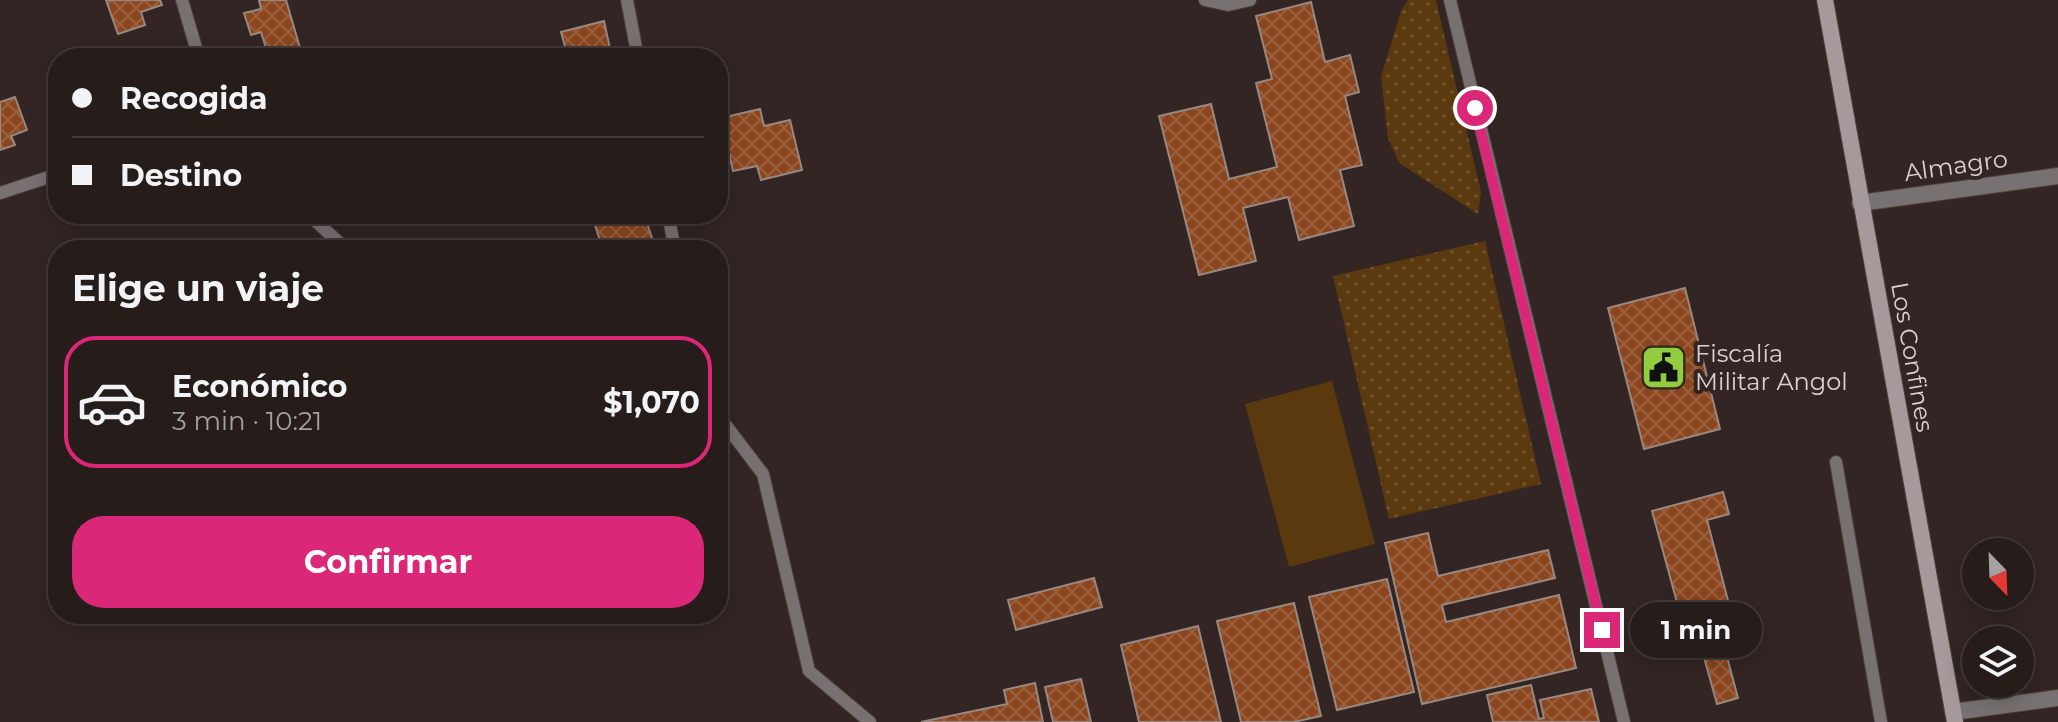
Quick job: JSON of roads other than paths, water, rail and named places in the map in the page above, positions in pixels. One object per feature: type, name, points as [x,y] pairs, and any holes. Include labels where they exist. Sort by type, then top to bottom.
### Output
[{"type":"main road","name":"Los Confines","points":[[1825,0],[1954,717]]},
{"type":"street","name":"Almagro","points":[[1860,203],[2058,176]]},
{"type":"street","points":[[1954,717],[2058,698]]},
{"type":"lane","points":[[182,0],[196,48]]},
{"type":"lane","points":[[627,0],[636,48]]},
{"type":"lane","points":[[1205,0],[1228,5],[1250,0]]},
{"type":"lane","points":[[1450,0],[1624,722]]},
{"type":"lane","points":[[0,193],[48,177]]},
{"type":"lane","points":[[319,224],[336,240]]},
{"type":"lane","points":[[728,428],[763,474],[809,671],[870,722]]},
{"type":"lane","points":[[1836,462],[1881,722]]},
{"type":"place","name":"Fiscalía Militar Angol","points":[[1664,368]]}]
